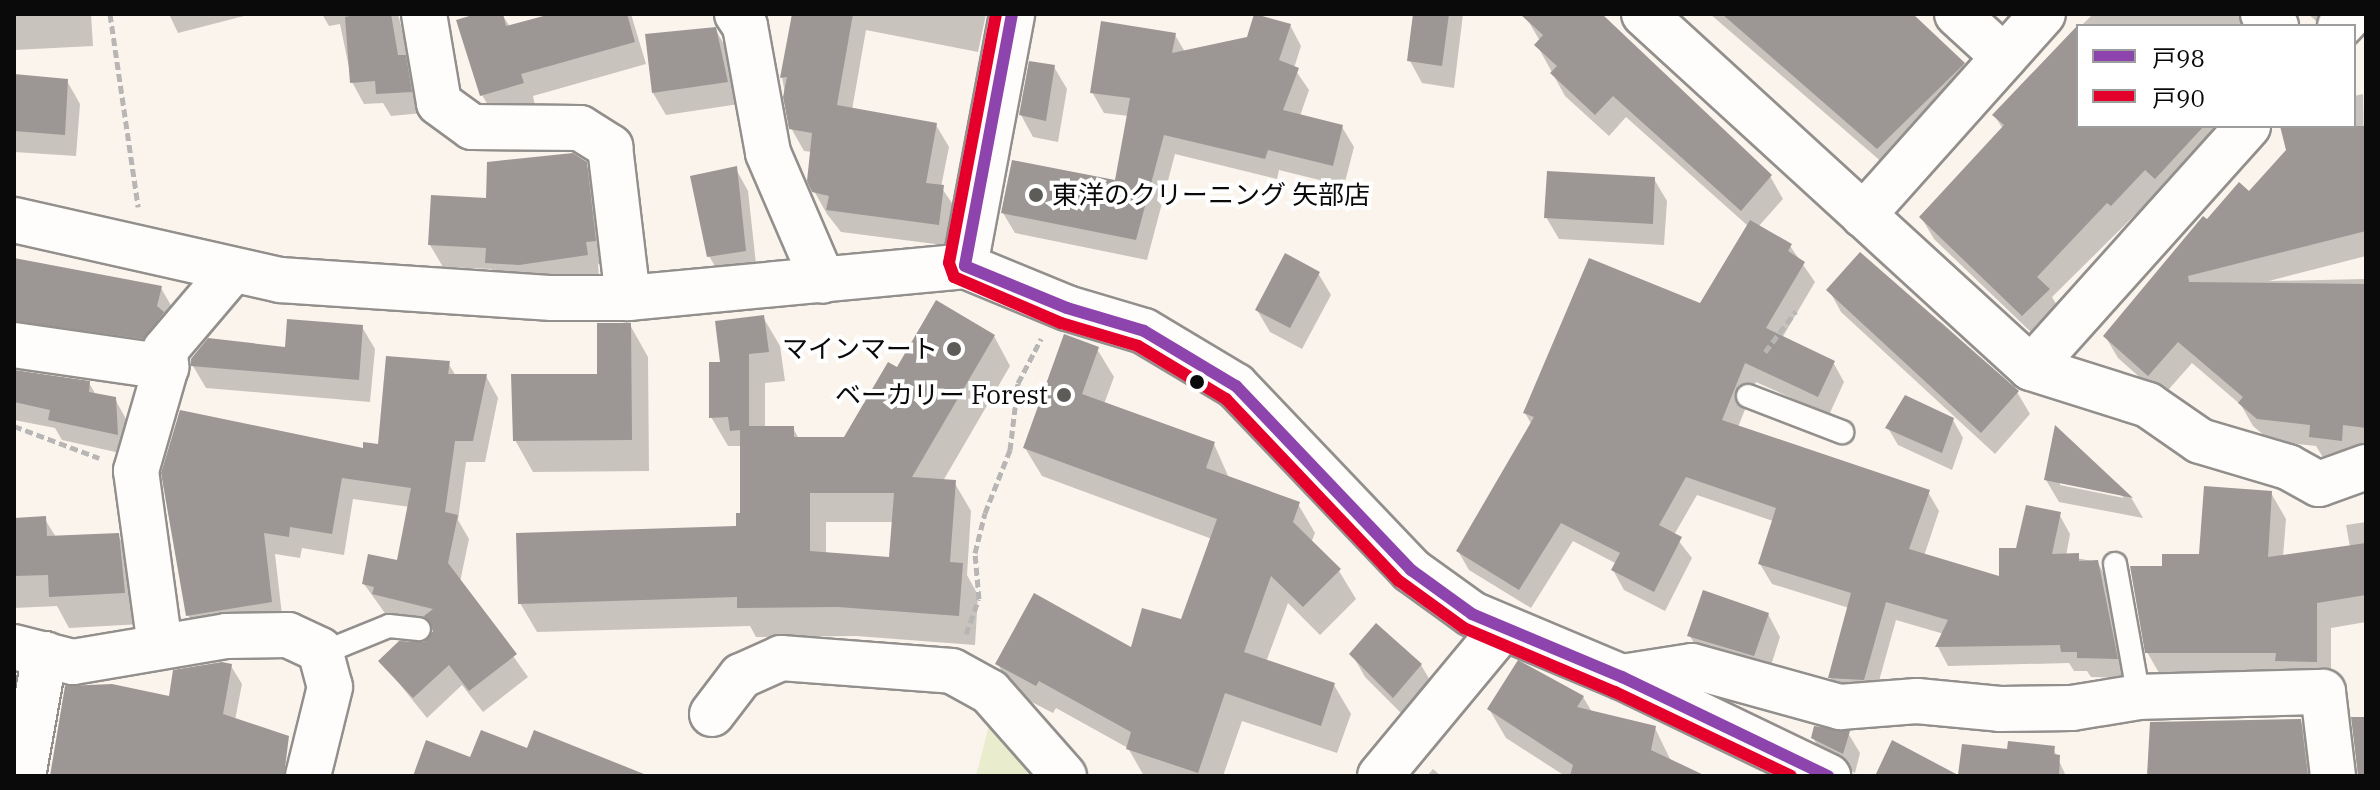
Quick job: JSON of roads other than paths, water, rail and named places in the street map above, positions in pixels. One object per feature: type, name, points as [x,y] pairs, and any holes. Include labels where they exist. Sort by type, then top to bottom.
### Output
[{"type":"street","points":[[424,14],[439,103],[472,127],[580,128],[610,147],[628,298]]},
{"type":"street","points":[[737,14],[745,26],[768,153],[823,281]]},
{"type":"street","points":[[965,266],[1012,14]]},
{"type":"street","points":[[1644,14],[2031,368],[2148,405],[2200,441],[2288,467],[2319,484],[2366,467]]},
{"type":"street","points":[[1957,14],[2004,57]]},
{"type":"street","points":[[1863,215],[2043,14]]},
{"type":"street","points":[[2031,368],[2246,128]]},
{"type":"street","points":[[14,220],[145,247],[232,271],[340,284],[628,298],[965,266],[1067,308],[1144,331],[1236,386],[1411,570],[1501,630],[1622,677],[1828,776]]},
{"type":"street","points":[[160,646],[136,471],[166,367],[165,350],[232,271]]},
{"type":"street","points":[[14,345],[166,367]]},
{"type":"street","points":[[1380,776],[1501,630]]},
{"type":"street","points":[[23,776],[29,651],[73,662],[226,636],[288,635],[320,654],[330,687],[308,776]]},
{"type":"street","points":[[712,714],[741,676],[781,658],[952,671],[990,692],[1064,776]]},
{"type":"street","points":[[1622,677],[1692,666],[1840,707],[1917,701],[2000,709],[2072,708],[2139,697],[2323,692],[2333,776]]},
{"type":"lane","points":[[1748,396],[1842,432]]},
{"type":"lane","points":[[2115,564],[2139,697]]},
{"type":"lane","points":[[320,654],[389,626],[419,629]]},
{"type":"place","name":"東洋のクリーニング 矢部店","points":[[1036,195]]},
{"type":"place","name":"マインマート","points":[[954,349]]},
{"type":"place","name":"ベーカリー Forest","points":[[1064,395]]}]
